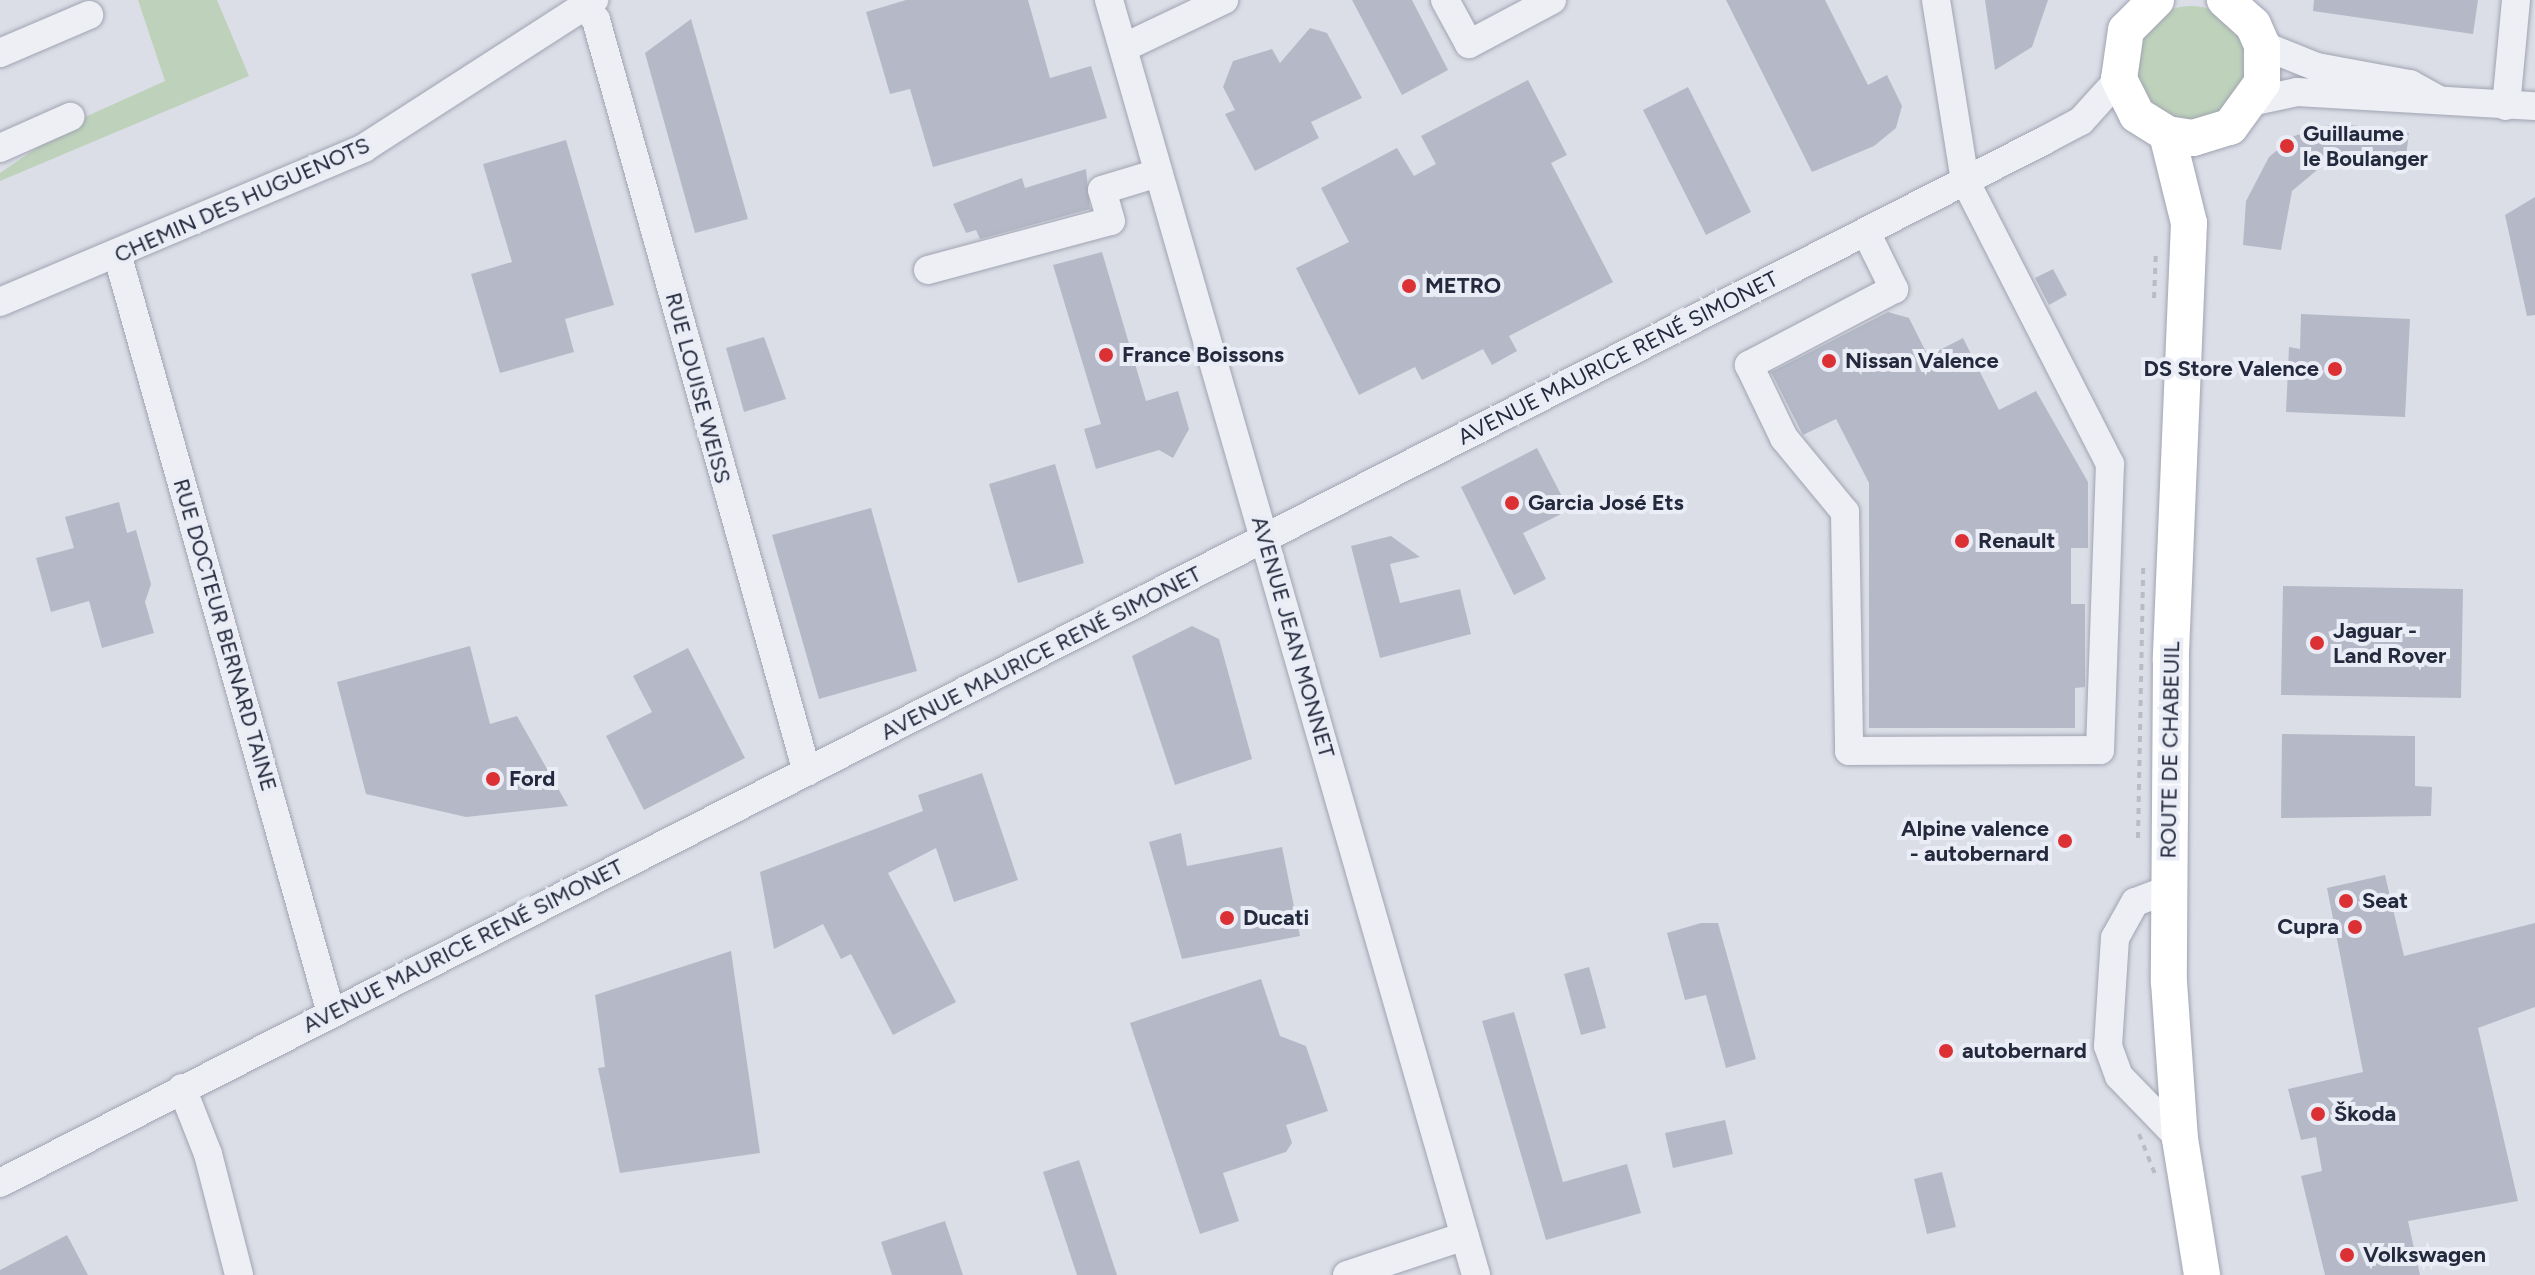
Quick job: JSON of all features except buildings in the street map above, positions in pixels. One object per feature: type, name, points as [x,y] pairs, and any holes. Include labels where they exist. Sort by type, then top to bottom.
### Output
[{"type":"main road","points":[[2156,0],[2126,30],[2119,79],[2137,115],[2167,134],[2214,135],[2255,101],[2262,45],[2253,25],[2225,0]]},
{"type":"main road","name":"ROUTE DE CHABEUIL","points":[[2167,134],[2189,223]]},
{"type":"main road","name":"ROUTE DE CHABEUIL","points":[[2202,1275],[2180,1139],[2167,890],[2189,223],[2214,135]]},
{"type":"street","name":"AVENUE JEAN MONNET","points":[[1109,0],[1476,1275]]},
{"type":"street","points":[[1123,48],[1224,0]]},
{"type":"street","points":[[1445,0],[1469,44],[1552,0]]},
{"type":"street","points":[[1866,232],[1894,289],[1749,365],[1784,438],[1845,512],[1849,751],[2100,750],[2110,464],[1965,181],[1936,0]]},
{"type":"street","points":[[2506,106],[2516,0]]},
{"type":"street","name":"CHEMIN DES HUGUENOTS","points":[[0,302],[118,257],[364,148],[589,3]]},
{"type":"street","name":"RUE LOUISE WEISS","points":[[589,3],[807,772]]},
{"type":"street","points":[[0,53],[89,15]]},
{"type":"street","points":[[2262,45],[2317,67],[2410,84],[2437,99]]},
{"type":"street","name":"AVENUE MAURICE RENÉ SIMONET","points":[[0,1183],[2081,121],[2119,79]]},
{"type":"street","points":[[2255,101],[2297,92],[2407,104],[2437,99],[2535,106]]},
{"type":"street","name":"AVENUE MAURICE RENÉ SIMONET","points":[[2081,121],[2137,115]]},
{"type":"street","points":[[0,148],[70,117]]},
{"type":"street","points":[[928,270],[1111,221],[1102,190],[1158,173]]},
{"type":"street","name":"RUE DOCTEUR BERNARD TAINE","points":[[118,257],[331,1013]]},
{"type":"street","points":[[2167,890],[2135,902],[2115,938],[2108,1046],[2119,1076],[2180,1139]]},
{"type":"street","points":[[182,1088],[208,1154],[239,1275]]},
{"type":"street","points":[[1347,1275],[1465,1236]]},
{"type":"green space","points":[[138,0],[217,0],[249,76],[0,181],[0,173],[76,121],[165,81]]},
{"type":"green space","points":[[2191,6],[2213,10],[2232,22],[2244,41],[2248,63],[2244,85],[2232,104],[2213,116],[2191,120],[2169,116],[2150,104],[2138,85],[2134,63],[2138,41],[2150,22],[2169,10]]},
{"type":"place","name":"Guillaume le Boulanger","points":[[2287,146]]},
{"type":"place","name":"METRO","points":[[1409,286]]},
{"type":"place","name":"France Boissons","points":[[1106,355]]},
{"type":"place","name":"Nissan Valence","points":[[1829,361]]},
{"type":"place","name":"DS Store Valence","points":[[2335,369]]},
{"type":"place","name":"Garcia José Ets","points":[[1512,503]]},
{"type":"place","name":"Renault","points":[[1962,541]]},
{"type":"place","name":"Jaguar - Land Rover","points":[[2317,643]]},
{"type":"place","name":"Ford","points":[[493,779]]},
{"type":"place","name":"Alpine valence - autobernard","points":[[2065,841]]},
{"type":"place","name":"Seat","points":[[2346,901]]},
{"type":"place","name":"Ducati","points":[[1227,918]]},
{"type":"place","name":"Cupra","points":[[2355,927]]},
{"type":"place","name":"autobernard","points":[[1946,1051]]},
{"type":"place","name":"Škoda","points":[[2318,1114]]},
{"type":"place","name":"Volkswagen","points":[[2347,1255]]}]
